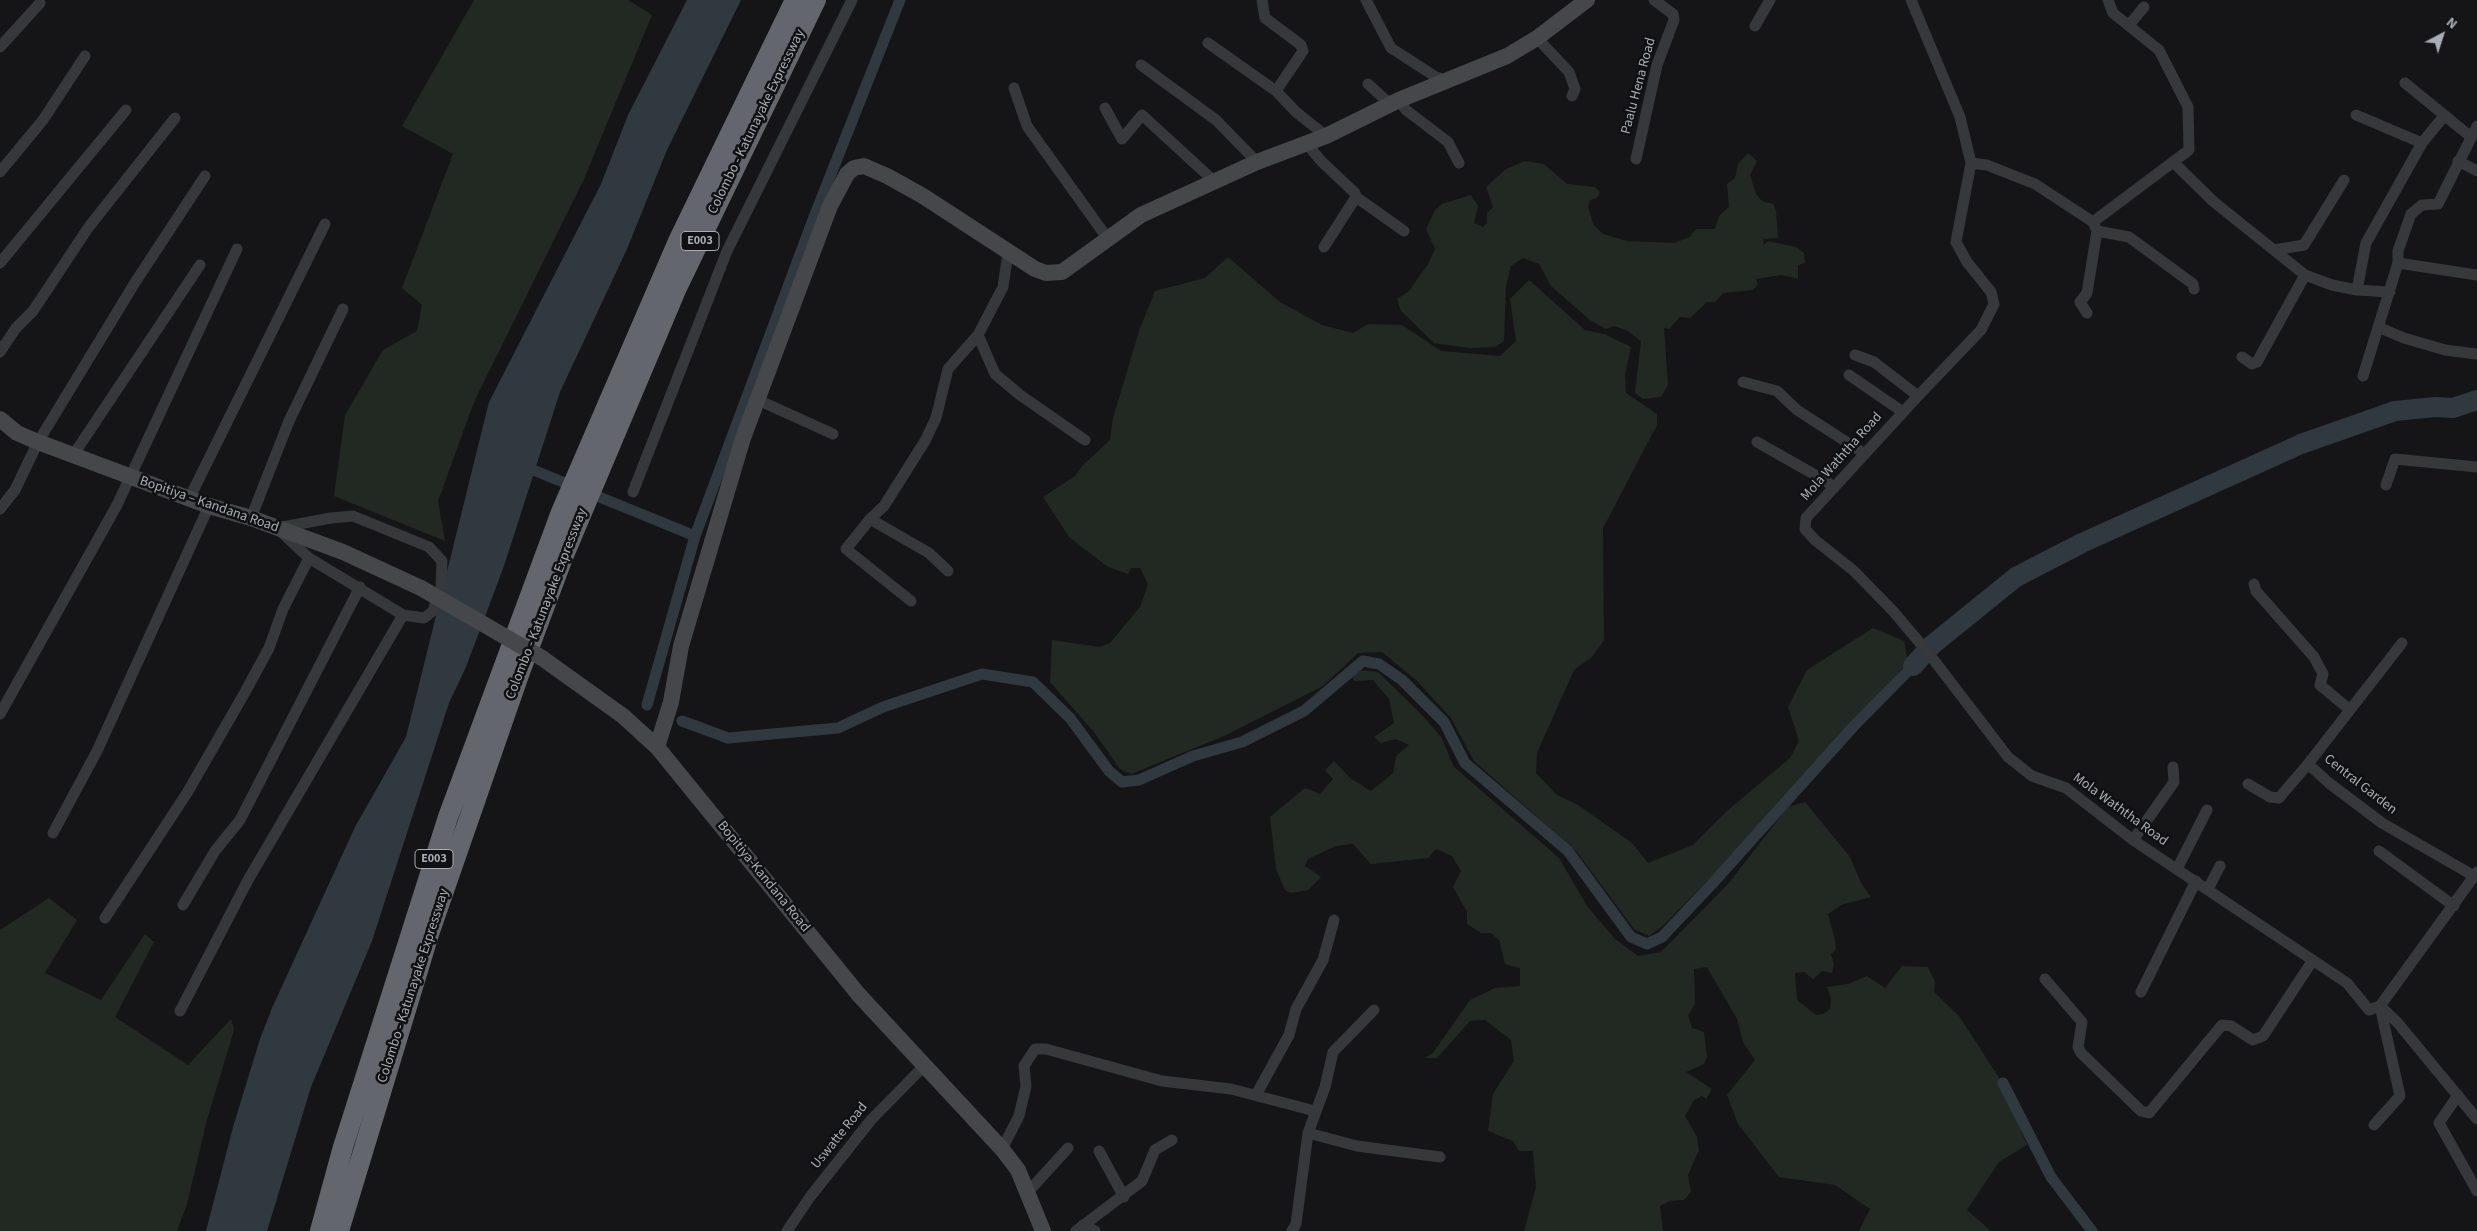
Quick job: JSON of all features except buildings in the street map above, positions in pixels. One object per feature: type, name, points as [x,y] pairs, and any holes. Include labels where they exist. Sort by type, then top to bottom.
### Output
[{"type":"highway","name":"Colombo - Katunayake Expressway","points":[[339,1231],[429,934],[520,672],[564,554],[581,490],[679,239],[795,0]]},
{"type":"highway","name":"Colombo - Katunayake Expressway","points":[[320,1231],[343,1147],[445,826],[525,604],[816,0]]},
{"type":"street","points":[[633,492],[727,251],[852,0]]},
{"type":"street","points":[[1262,0],[1265,18],[1301,45],[1303,50],[1276,91]]},
{"type":"street","points":[[1366,0],[1391,48],[1436,77],[1450,81]]},
{"type":"street","points":[[657,747],[671,702],[681,646],[714,530],[758,400],[830,206],[844,178],[854,168],[864,166],[887,176],[924,196],[1035,269],[1054,273],[1068,268],[1141,215],[1257,162],[1326,136],[1394,102],[1450,81],[1507,56],[1537,38],[1587,0]]},
{"type":"street","name":"Paalu Hena Road","points":[[1636,160],[1657,65],[1674,20],[1673,14],[1654,0]]},
{"type":"street","points":[[1755,26],[1770,0]]},
{"type":"street","points":[[1911,0],[1960,117],[1971,163],[1986,165],[2036,184],[2095,227],[2128,237],[2193,284],[2194,289]]},
{"type":"street","points":[[2087,313],[2080,302],[2087,292],[2095,227],[2189,150],[2188,107],[2160,50],[2130,25],[2113,14],[2108,0]]},
{"type":"street","points":[[0,46],[40,4]]},
{"type":"street","points":[[2130,25],[2144,7]]},
{"type":"street","points":[[1537,38],[1569,72],[1575,89],[1572,96]]},
{"type":"street","points":[[1208,43],[1276,91],[1296,112],[1326,136]]},
{"type":"street","points":[[0,172],[43,120],[85,56]]},
{"type":"street","points":[[1141,65],[1216,120],[1257,162]]},
{"type":"street","points":[[2405,83],[2471,137]]},
{"type":"street","points":[[1368,84],[1448,142],[1459,163]]},
{"type":"street","points":[[1014,88],[1027,126],[1108,239]]},
{"type":"street","points":[[1105,108],[1122,139],[1142,116],[1214,181]]},
{"type":"street","points":[[0,263],[126,110]]},
{"type":"street","points":[[2356,115],[2422,143]]},
{"type":"street","points":[[2357,290],[2366,243],[2422,143],[2444,116]]},
{"type":"street","points":[[0,352],[16,328],[33,311],[88,228],[175,118]]},
{"type":"street","points":[[2363,376],[2390,292],[2398,263],[2398,251],[2411,214],[2422,205],[2438,204],[2477,126]]},
{"type":"street","points":[[1307,144],[1321,161],[1355,192],[1356,197],[1404,230]]},
{"type":"street","points":[[2173,162],[2214,202],[2305,275],[2332,285],[2357,290],[2390,292]]},
{"type":"street","points":[[2458,162],[2477,171]]},
{"type":"street","name":"Mola Waththa Road","points":[[1971,163],[1956,242],[1967,262],[1991,292],[1994,304],[1981,330],[1806,518],[1805,528],[1815,540],[1854,571],[1927,652],[2008,757],[2032,776],[2066,788],[2133,840],[2347,983],[2369,1010],[2380,1006]]},
{"type":"street","points":[[0,509],[15,490],[38,442],[136,281],[205,176]]},
{"type":"street","points":[[2274,250],[2304,245],[2344,180]]},
{"type":"street","points":[[1324,247],[1356,197]]},
{"type":"street","points":[[189,499],[325,224]]},
{"type":"street","points":[[0,714],[117,505],[237,249]]},
{"type":"street","points":[[911,601],[846,550],[870,519],[884,506],[925,441],[936,418],[948,369],[978,335],[1003,287],[1008,253]]},
{"type":"street","points":[[2398,263],[2477,275]]},
{"type":"street","points":[[74,454],[200,265]]},
{"type":"street","points":[[2242,357],[2252,364],[2257,362],[2305,275]]},
{"type":"street","points":[[251,518],[289,421],[343,309]]},
{"type":"street","points":[[2378,327],[2404,338],[2445,350],[2476,354]]},
{"type":"street","points":[[978,335],[995,374],[1020,395],[1085,440]]},
{"type":"street","points":[[1855,355],[1874,362],[1918,396]]},
{"type":"street","points":[[1849,375],[1903,412]]},
{"type":"street","points":[[1743,382],[1777,391],[1797,410],[1864,454]]},
{"type":"street","points":[[758,400],[833,434]]},
{"type":"street","name":"Bopitiya – Kandana Road","points":[[2,424],[38,442],[74,454],[129,477],[209,506],[251,518],[343,552],[421,588]]},
{"type":"street","points":[[1757,442],[1826,481],[1834,488]]},
{"type":"street","points":[[2386,485],[2394,460],[2477,467]]},
{"type":"street","points":[[53,833],[97,751],[209,506]]},
{"type":"street","points":[[353,516],[429,547],[442,561],[441,587],[433,611],[424,618],[403,615],[360,587],[308,558],[278,528],[331,518],[353,516]]},
{"type":"street","points":[[870,519],[929,553],[948,571]]},
{"type":"street","points":[[105,918],[187,793],[244,694],[269,648],[283,608],[308,558]]},
{"type":"street","points":[[2254,584],[2256,591],[2314,658],[2323,674],[2320,684],[2350,710]]},
{"type":"street","points":[[183,905],[215,851],[240,820],[360,587]]},
{"type":"street","name":"Bopitiya-Kandana Road","points":[[421,588],[542,658],[623,716],[657,747],[859,995],[1002,1149],[1018,1170],[1043,1231]]},
{"type":"street","points":[[180,1011],[248,880],[403,615]]},
{"type":"street","name":"Central Garden","points":[[2402,643],[2308,764],[2329,783],[2382,823],[2476,874]]},
{"type":"street","points":[[2248,784],[2270,797],[2279,798],[2308,764]]},
{"type":"street","points":[[2133,840],[2174,782],[2173,767]]},
{"type":"street","points":[[2177,869],[2206,810]]},
{"type":"street","points":[[2379,851],[2454,906]]},
{"type":"street","points":[[2208,889],[2220,866]]},
{"type":"street","points":[[2374,1124],[2400,1096],[2380,1006],[2476,874]]},
{"type":"street","points":[[2141,992],[2196,881]]},
{"type":"street","points":[[1256,1095],[1289,1035],[1296,1009],[1323,960],[1334,920]]},
{"type":"street","points":[[2045,979],[2082,1022],[2078,1047],[2081,1053],[2141,1111],[2149,1113],[2222,1025],[2230,1026],[2253,1040],[2263,1036],[2313,960]]},
{"type":"street","points":[[2380,1006],[2397,1022],[2477,1119]]},
{"type":"street","points":[[1292,1231],[1296,1224],[1308,1133],[1325,1087],[1333,1052],[1374,1010]]},
{"type":"street","points":[[1002,1149],[1019,1116],[1026,1086],[1024,1066],[1035,1050],[1046,1049],[1162,1081],[1231,1089],[1315,1111]]},
{"type":"street","name":"Uswatte Road","points":[[787,1231],[810,1197],[871,1120],[924,1066]]},
{"type":"street","points":[[2458,1095],[2439,1123],[2477,1191]]},
{"type":"street","points":[[1308,1133],[1357,1146],[1440,1157]]},
{"type":"street","points":[[1079,1228],[1124,1197],[1142,1181],[1155,1150],[1172,1140]]},
{"type":"street","points":[[1028,1192],[1068,1148]]},
{"type":"street","points":[[1099,1151],[1124,1197]]},
{"type":"street","points":[[1079,1228],[1095,1231]]},
{"type":"shaded area","points":[[474,0],[628,0],[652,15],[584,179],[474,402],[438,501],[445,541],[334,496],[345,415],[383,350],[417,331],[422,305],[402,288],[453,154],[402,126]]},
{"type":"shaded area","points":[[687,0],[741,0],[667,150],[627,249],[560,392],[504,566],[466,667],[449,703],[372,941],[311,1087],[267,1231],[206,1231],[233,1127],[260,1039],[272,1008],[355,827],[406,737],[489,402],[601,184],[628,115]]},
{"type":"shaded area","points":[[1748,153],[1757,161],[1750,175],[1756,194],[1762,201],[1773,204],[1776,211],[1778,238],[1763,239],[1764,245],[1768,241],[1796,247],[1804,253],[1805,263],[1798,265],[1798,279],[1782,275],[1756,279],[1758,284],[1753,290],[1723,293],[1715,302],[1707,302],[1690,318],[1680,317],[1669,329],[1664,328],[1668,385],[1661,397],[1643,399],[1635,393],[1641,341],[1628,331],[1614,326],[1606,329],[1590,320],[1551,286],[1539,264],[1523,258],[1511,266],[1506,286],[1504,341],[1495,347],[1470,348],[1434,343],[1401,311],[1397,299],[1409,291],[1428,264],[1435,249],[1426,229],[1435,210],[1442,204],[1471,195],[1478,206],[1474,223],[1483,227],[1487,223],[1487,213],[1493,207],[1486,187],[1506,169],[1525,161],[1544,164],[1567,184],[1595,187],[1600,192],[1597,198],[1590,200],[1588,207],[1593,224],[1603,234],[1627,241],[1674,243],[1690,237],[1696,229],[1715,229],[1719,216],[1729,207],[1727,184],[1735,178],[1738,164]]},
{"type":"shaded area","points":[[1228,257],[1280,302],[1322,325],[1353,333],[1368,324],[1402,325],[1441,351],[1500,356],[1516,341],[1510,299],[1529,280],[1585,330],[1604,334],[1631,347],[1625,375],[1626,393],[1657,414],[1657,425],[1603,528],[1604,640],[1592,657],[1574,670],[1537,753],[1536,773],[1557,795],[1578,805],[1632,843],[1648,863],[1693,845],[1727,811],[1790,758],[1799,741],[1788,707],[1807,670],[1873,628],[1904,641],[1908,662],[1714,874],[1664,925],[1649,936],[1634,929],[1577,852],[1474,761],[1451,718],[1416,680],[1382,652],[1358,653],[1323,686],[1224,736],[1131,774],[1120,769],[1094,732],[1050,682],[1052,640],[1100,647],[1110,643],[1140,607],[1148,584],[1140,568],[1131,568],[1128,574],[1108,567],[1069,537],[1043,497],[1075,476],[1082,466],[1110,440],[1113,418],[1140,328],[1155,291],[1205,278]]},
{"type":"shaded area","points":[[1358,670],[1378,672],[1423,716],[1441,737],[1454,767],[1559,858],[1587,906],[1615,939],[1638,956],[1661,952],[1728,884],[1788,807],[1805,802],[1850,857],[1861,883],[1871,897],[1841,905],[1828,914],[1836,950],[1831,954],[1834,964],[1832,973],[1822,971],[1813,979],[1804,972],[1795,973],[1797,1000],[1816,1015],[1823,1014],[1830,1009],[1831,998],[1827,987],[1848,984],[1867,976],[1885,988],[1902,966],[1928,967],[1935,982],[1934,992],[1959,1016],[1998,1076],[2027,1145],[1999,1162],[1967,1210],[1991,1231],[1859,1231],[1870,1209],[1835,1185],[1779,1177],[1738,1124],[1727,1095],[1755,1060],[1743,1042],[1737,1019],[1707,967],[1694,969],[1695,1004],[1688,1015],[1692,1028],[1704,1032],[1707,1057],[1704,1064],[1686,1072],[1712,1089],[1706,1099],[1702,1096],[1694,1100],[1685,1116],[1697,1137],[1699,1150],[1688,1175],[1691,1192],[1684,1200],[1670,1201],[1660,1206],[1663,1231],[1524,1231],[1536,1187],[1533,1151],[1519,1151],[1513,1141],[1488,1131],[1493,1094],[1514,1061],[1511,1040],[1485,1020],[1470,1021],[1437,1058],[1425,1058],[1433,1053],[1470,1000],[1495,988],[1520,986],[1520,968],[1505,964],[1499,940],[1491,933],[1481,933],[1467,924],[1467,912],[1453,887],[1461,871],[1452,856],[1436,849],[1428,858],[1371,864],[1353,844],[1336,846],[1308,859],[1305,866],[1321,877],[1308,890],[1291,893],[1285,890],[1276,869],[1270,817],[1305,788],[1320,794],[1333,779],[1325,770],[1334,761],[1350,778],[1371,791],[1393,773],[1396,756],[1409,745],[1396,739],[1381,743],[1374,737],[1394,723],[1389,699],[1373,680],[1354,681],[1352,676]]},
{"type":"shaded area","points":[[49,898],[77,920],[45,973],[101,1000],[145,934],[154,942],[115,1017],[188,1065],[231,1019],[234,1030],[207,1120],[187,1204],[177,1231],[0,1231],[0,930]]},
{"type":"waterway","points":[[647,705],[695,536],[814,217],[900,0]]},
{"type":"waterway","points":[[1913,666],[1932,645],[2016,577],[2082,543],[2301,444],[2395,411],[2435,407],[2453,408],[2477,400]]},
{"type":"waterway","points":[[521,465],[695,536]]},
{"type":"waterway","points":[[682,721],[728,738],[838,728],[883,707],[982,674],[1033,682],[1070,718],[1109,771],[1122,782],[1139,780],[1193,756],[1242,742],[1304,711],[1363,661],[1379,664],[1402,680],[1444,722],[1465,763],[1568,851],[1631,937],[1647,944],[1662,937],[1853,727],[1913,666]]},
{"type":"waterway","points":[[2003,1083],[2051,1177],[2092,1231]]}]
